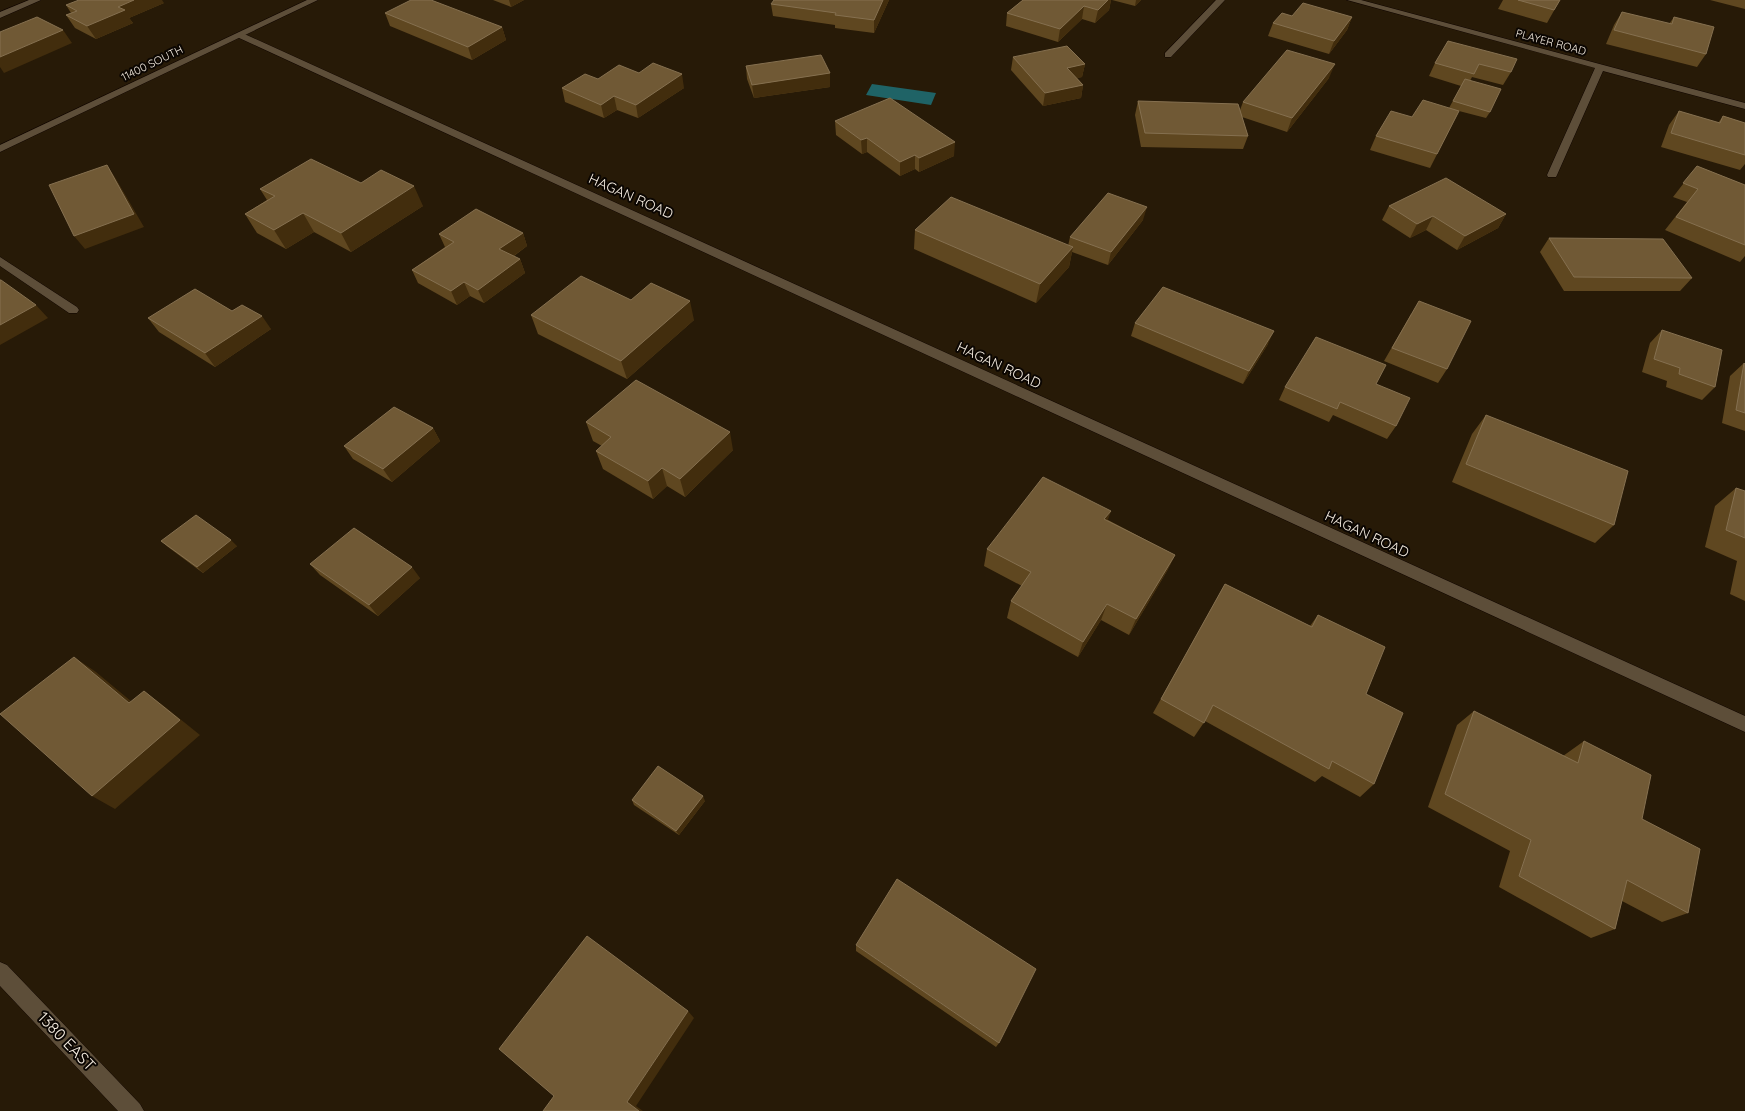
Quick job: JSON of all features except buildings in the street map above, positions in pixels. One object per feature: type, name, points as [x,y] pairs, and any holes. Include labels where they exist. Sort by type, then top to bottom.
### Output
[{"type":"street","points":[[0,15],[37,0]]},
{"type":"street","name":"11400 SOUTH","points":[[0,150],[314,0]]},
{"type":"street","points":[[1168,55],[1221,0]]},
{"type":"street","name":"PLAYER ROAD","points":[[1352,0],[1745,106]]},
{"type":"street","name":"HAGAN ROAD","points":[[240,35],[1745,724]]},
{"type":"street","points":[[1552,175],[1600,67]]},
{"type":"street","points":[[0,261],[73,310]]},
{"type":"street","name":"1380 EAST","points":[[0,972],[133,1111]]},
{"type":"water","points":[[872,84],[936,93],[931,105],[866,95]]}]
